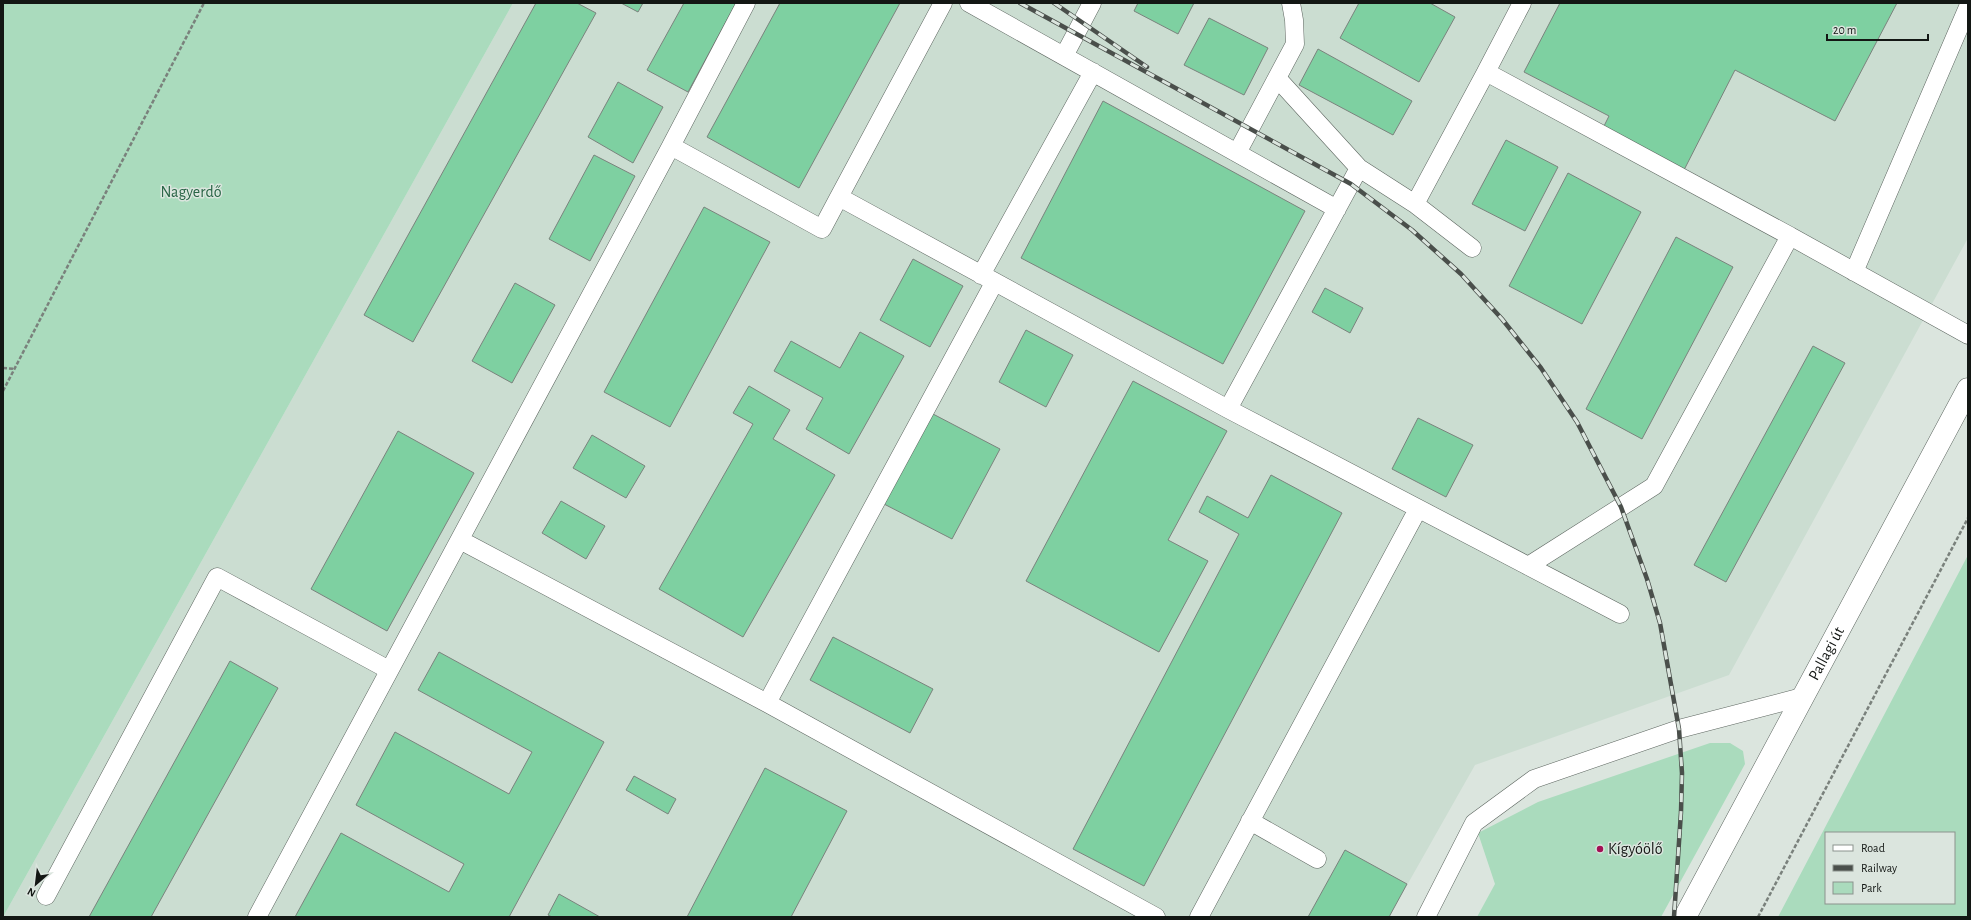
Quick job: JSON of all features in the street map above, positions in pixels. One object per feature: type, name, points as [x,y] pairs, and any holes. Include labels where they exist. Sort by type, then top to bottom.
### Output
[{"type":"street","name":"Pallagi út","points":[[1685,917],[1968,390]]},
{"type":"lane","points":[[257,917],[746,3]]},
{"type":"lane","points":[[670,146],[822,230],[943,3]]},
{"type":"lane","points":[[969,3],[1337,208]]},
{"type":"lane","points":[[1064,56],[1092,3]]},
{"type":"lane","points":[[1237,153],[1295,44],[1294,20],[1291,3]]},
{"type":"lane","points":[[1415,204],[1522,3]]},
{"type":"lane","points":[[1854,272],[1968,7]]},
{"type":"lane","points":[[767,702],[988,279],[1093,72]]},
{"type":"lane","points":[[1486,72],[1790,236],[1968,335]]},
{"type":"lane","points":[[1277,78],[1359,168],[1415,204],[1472,248]]},
{"type":"lane","points":[[1228,409],[1359,168]]},
{"type":"lane","points":[[839,197],[1228,409],[1620,614]]},
{"type":"lane","points":[[1528,566],[1654,486],[1790,236]]},
{"type":"lane","points":[[1199,917],[1418,509]]},
{"type":"lane","points":[[460,540],[767,702],[1156,917]]},
{"type":"lane","points":[[46,896],[217,578],[390,670]]},
{"type":"lane","points":[[1426,917],[1474,823],[1534,779],[1679,729],[1802,697]]},
{"type":"lane","points":[[1250,821],[1317,859]]},
{"type":"path","points":[[3,391],[204,3]]},
{"type":"path","points":[[3,368],[15,369]]},
{"type":"path","points":[[1758,917],[1968,518]]},
{"type":"shaded area","points":[[513,3],[1968,3],[1968,238],[1729,675],[1475,765],[1389,917],[3,917]]},
{"type":"green space","name":"Nagyerdő","points":[[3,3],[513,3],[3,917]]},
{"type":"green space","points":[[1968,555],[1968,917],[1778,917]]},
{"type":"green space","points":[[1710,743],[1730,743],[1743,751],[1745,764],[1661,917],[1477,917],[1495,884],[1478,833],[1538,802]]},
{"type":"building","points":[[536,3],[577,3],[596,13],[413,342],[364,315]]},
{"type":"building","points":[[621,3],[643,3],[638,12]]},
{"type":"building","points":[[684,3],[736,3],[688,92],[647,70]]},
{"type":"building","points":[[780,3],[900,3],[799,188],[707,137]]},
{"type":"building","points":[[1138,3],[1194,3],[1178,34],[1134,11]]},
{"type":"building","points":[[1359,3],[1430,3],[1455,17],[1419,82],[1340,38]]},
{"type":"building","points":[[1560,3],[1897,3],[1835,121],[1735,70],[1684,170],[1603,128],[1609,116],[1524,72]]},
{"type":"building","points":[[1209,18],[1268,48],[1244,95],[1184,65]]},
{"type":"building","points":[[1318,49],[1412,101],[1393,135],[1299,85]]},
{"type":"building","points":[[618,82],[663,107],[633,163],[588,137]]},
{"type":"building","points":[[1103,101],[1305,211],[1223,364],[1021,258]]},
{"type":"building","points":[[1506,140],[1558,167],[1525,231],[1472,204]]},
{"type":"building","points":[[594,155],[635,176],[590,261],[549,239]]},
{"type":"building","points":[[1568,173],[1641,212],[1582,324],[1509,286]]},
{"type":"building","points":[[704,207],[770,242],[670,427],[604,392]]},
{"type":"building","points":[[1676,237],[1733,267],[1642,439],[1586,409]]},
{"type":"building","points":[[913,259],[963,286],[930,347],[880,320]]},
{"type":"building","points":[[515,283],[555,305],[512,383],[472,361]]},
{"type":"building","points":[[1325,288],[1363,308],[1350,333],[1312,312]]},
{"type":"building","points":[[1026,330],[1073,355],[1046,407],[999,382]]},
{"type":"building","points":[[860,332],[904,356],[849,454],[806,429],[823,398],[774,371],[791,341],[840,368]]},
{"type":"building","points":[[1813,346],[1845,363],[1726,582],[1694,565]]},
{"type":"building","points":[[1133,381],[1227,431],[1168,540],[1208,561],[1159,652],[1026,581]]},
{"type":"building","points":[[749,386],[790,410],[773,439],[835,475],[743,637],[659,589],[753,424],[733,413]]},
{"type":"building","points":[[933,414],[1000,449],[952,539],[884,504]]},
{"type":"building","points":[[1418,418],[1473,445],[1446,497],[1392,469]]},
{"type":"building","points":[[398,431],[474,473],[387,631],[311,589]]},
{"type":"building","points":[[592,435],[645,466],[626,498],[573,468]]},
{"type":"building","points":[[1271,475],[1342,513],[1144,886],[1073,849],[1239,534],[1199,512],[1207,496],[1248,518]]},
{"type":"building","points":[[561,501],[605,526],[586,559],[542,533]]},
{"type":"building","points":[[833,637],[933,689],[910,733],[810,680]]},
{"type":"building","points":[[439,652],[604,742],[509,917],[295,917],[341,833],[449,892],[464,864],[356,805],[395,732],[509,794],[532,752],[418,690]]},
{"type":"building","points":[[230,661],[278,688],[151,917],[89,917]]},
{"type":"building","points":[[765,768],[847,811],[791,917],[687,917]]},
{"type":"building","points":[[634,776],[676,799],[668,814],[626,790]]},
{"type":"building","points":[[1345,850],[1407,884],[1389,917],[1308,917]]},
{"type":"building","points":[[559,894],[600,917],[552,917],[548,915]]},
{"type":"railway","points":[[1020,3],[1351,184],[1412,230],[1461,274],[1502,319],[1541,368],[1577,422],[1621,507],[1647,579],[1660,623],[1679,729],[1682,773],[1674,917]]},
{"type":"railway","points":[[1054,3],[1147,67]]},
{"type":"place","name":"Kígyóölő","points":[[1600,849]]}]
